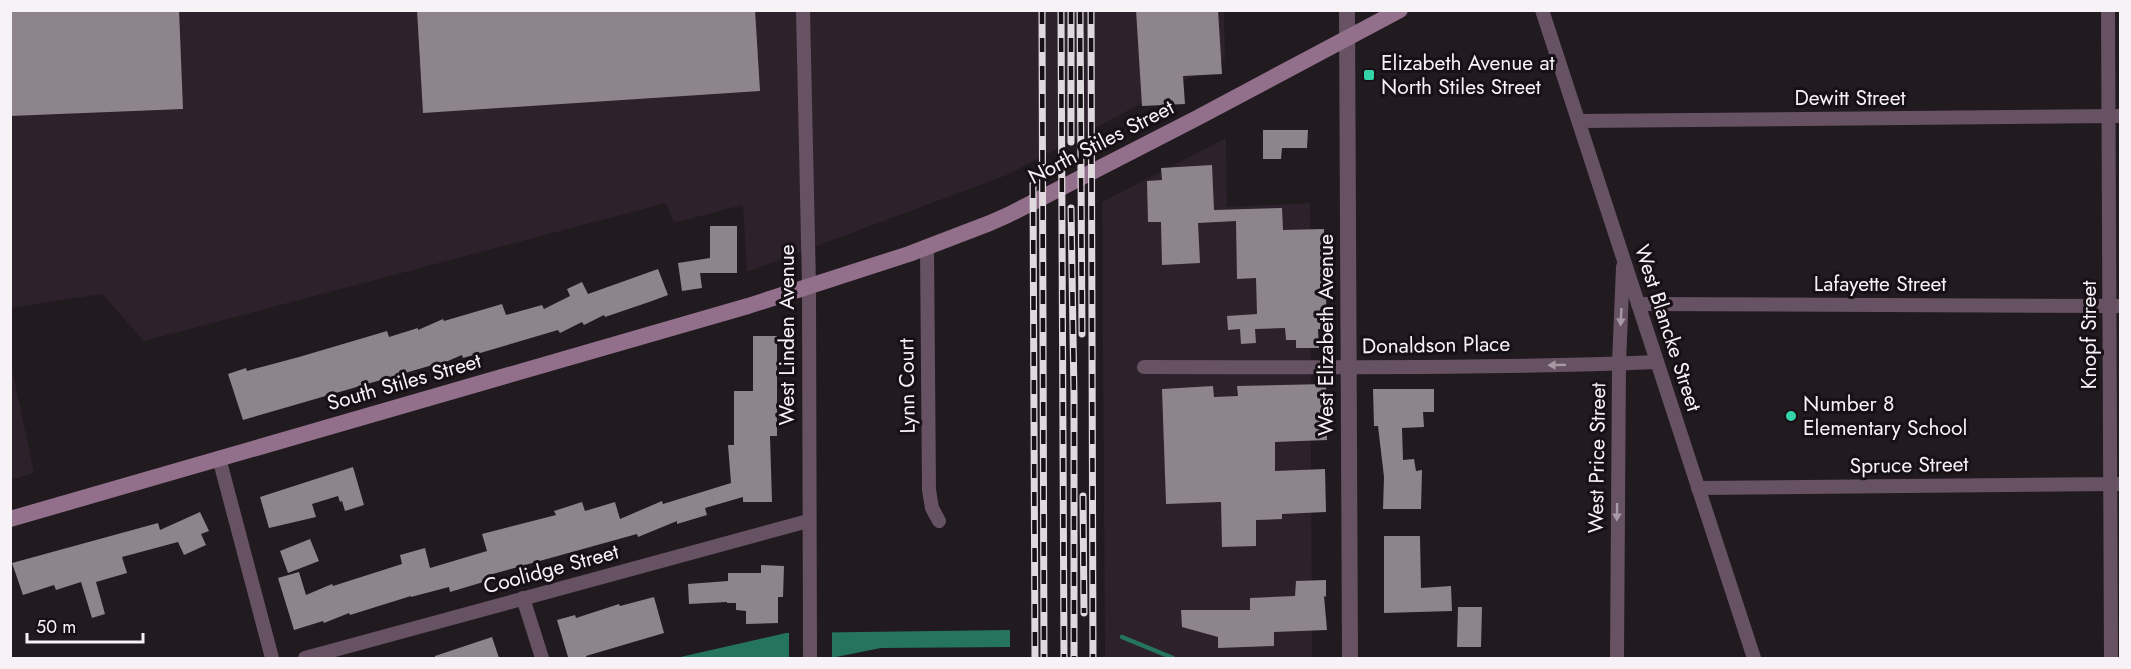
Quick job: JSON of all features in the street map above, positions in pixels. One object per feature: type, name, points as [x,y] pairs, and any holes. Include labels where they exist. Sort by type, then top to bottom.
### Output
[{"type":"main road","name":"North Stiles Street","points":[[809,286],[927,247],[990,223],[1400,10]]},
{"type":"main road","name":"South Stiles Street","points":[[10,519],[748,306],[809,286]]},
{"type":"street","name":"West Linden Avenue","points":[[803,10],[809,286],[810,658]]},
{"type":"street","name":"West Elizabeth Avenue","points":[[1347,10],[1350,658]]},
{"type":"street","name":"West Blancke Street","points":[[1542,10],[1754,658]]},
{"type":"street","name":"Knopf Street","points":[[2108,10],[2115,117],[2116,484],[2111,658]]},
{"type":"street","name":"Dewitt Street","points":[[1579,121],[2115,117]]},
{"type":"street","name":"Lynn Court","points":[[927,247],[929,490],[932,508],[939,521]]},
{"type":"street","name":"West Price Street","points":[[1617,658],[1619,363],[1624,259]]},
{"type":"street","name":"Lafayette Street","points":[[1638,304],[2115,306]]},
{"type":"street","name":"Donaldson Place","points":[[1144,367],[1349,367],[1657,362]]},
{"type":"street","points":[[219,458],[272,658]]},
{"type":"street","name":"Spruce Street","points":[[1698,488],[2116,484]]},
{"type":"street","name":"Coolidge Street","points":[[305,658],[808,521]]},
{"type":"street","points":[[523,598],[542,658]]},
{"type":"shaded area","points":[[11,11],[1224,11],[1225,59],[1007,175],[747,272],[743,205],[674,223],[666,203],[144,341],[102,294],[11,308]]},
{"type":"shaded area","points":[[1226,138],[1227,207],[1310,203],[1312,658],[1105,658],[1102,202]]},
{"type":"shaded area","points":[[11,364],[34,473],[10,480]]},
{"type":"shaded area","points":[[1010,630],[1010,647],[881,648],[836,657],[809,658],[676,658],[786,633]]},
{"type":"pier","points":[[832,630],[832,658],[789,658],[789,631]]},
{"type":"building","points":[[10,10],[179,10],[183,109],[10,116]]},
{"type":"building","points":[[417,10],[755,10],[760,91],[423,113]]},
{"type":"building","points":[[1136,10],[1218,10],[1222,74],[1183,76],[1185,104],[1142,106]]},
{"type":"building","points":[[1263,130],[1308,130],[1307,148],[1282,148],[1281,159],[1263,159]]},
{"type":"building","points":[[1212,165],[1214,210],[1282,208],[1283,230],[1324,229],[1327,329],[1318,329],[1319,348],[1296,348],[1296,340],[1286,340],[1285,328],[1255,329],[1256,343],[1241,344],[1240,329],[1228,330],[1227,316],[1257,314],[1256,278],[1237,279],[1236,221],[1198,223],[1200,263],[1162,265],[1161,222],[1148,222],[1147,181],[1162,180],[1161,168]]},
{"type":"building","points":[[710,226],[737,226],[737,273],[700,273],[702,288],[682,291],[678,263],[710,258]]},
{"type":"building","points":[[658,269],[668,295],[652,301],[605,317],[604,315],[584,325],[582,322],[560,333],[558,330],[463,358],[462,355],[436,366],[436,364],[243,420],[228,374],[299,357],[387,331],[389,337],[418,328],[418,330],[443,319],[444,321],[502,304],[506,315],[542,305],[544,309],[570,296],[567,289],[582,282],[588,294]]},
{"type":"building","points":[[753,336],[777,336],[777,436],[770,436],[772,502],[743,502],[743,497],[705,508],[707,515],[677,524],[677,521],[638,537],[637,534],[489,575],[490,580],[450,592],[449,587],[411,596],[294,630],[278,578],[299,572],[306,595],[332,584],[333,586],[402,564],[400,555],[425,548],[430,568],[487,551],[482,534],[556,515],[554,511],[582,502],[585,511],[615,502],[620,519],[662,501],[663,504],[731,483],[728,445],[734,445],[734,391],[753,391]]},
{"type":"building","points":[[1326,384],[1327,440],[1275,442],[1275,471],[1325,469],[1326,512],[1282,514],[1282,519],[1256,520],[1256,546],[1222,547],[1221,502],[1166,504],[1162,389],[1213,386],[1214,397],[1238,396],[1237,386]]},
{"type":"building","points":[[1373,389],[1434,389],[1434,412],[1423,412],[1424,427],[1402,428],[1403,460],[1414,459],[1416,471],[1422,470],[1421,509],[1383,509],[1384,477],[1378,426],[1374,426]]},
{"type":"building","points":[[353,467],[364,505],[345,511],[338,496],[312,504],[316,517],[269,528],[260,497]]},
{"type":"building","points":[[200,512],[209,531],[201,534],[206,545],[184,555],[178,542],[122,557],[127,573],[96,582],[105,614],[92,618],[81,582],[56,590],[54,585],[23,595],[12,563],[158,523],[160,530]]},
{"type":"building","points":[[1384,536],[1420,536],[1421,588],[1451,586],[1452,611],[1384,613]]},
{"type":"building","points":[[310,539],[319,561],[288,573],[280,551]]},
{"type":"building","points":[[761,565],[784,566],[783,597],[778,597],[778,623],[746,624],[746,611],[736,610],[736,603],[689,604],[688,584],[728,581],[728,573],[761,573]]},
{"type":"building","points":[[1326,580],[1326,597],[1324,596],[1327,630],[1274,632],[1274,646],[1218,648],[1218,637],[1182,627],[1181,610],[1250,610],[1250,598],[1295,596],[1296,581]]},
{"type":"building","points":[[654,597],[664,633],[586,656],[587,658],[568,657],[557,620],[575,615],[576,618],[619,604],[620,606]]},
{"type":"building","points":[[1458,607],[1482,607],[1481,647],[1457,647]]},
{"type":"building","points":[[492,637],[499,658],[435,658],[435,656]]},
{"type":"waterway","points":[[1122,637],[1173,658]]},
{"type":"railway","points":[[1042,10],[1044,658]]},
{"type":"railway","points":[[1061,10],[1064,658]]},
{"type":"railway","points":[[1071,10],[1071,142]]},
{"type":"railway","points":[[1080,10],[1082,334]]},
{"type":"railway","points":[[1091,10],[1093,658]]},
{"type":"railway","points":[[1033,184],[1035,658]]},
{"type":"railway","points":[[1071,208],[1074,658]]},
{"type":"railway","points":[[1083,496],[1084,613]]},
{"type":"place","name":"Elizabeth Avenue at North Stiles Street","points":[[1369,75]]},
{"type":"place","name":"Number 8 Elementary School","points":[[1791,416]]}]
